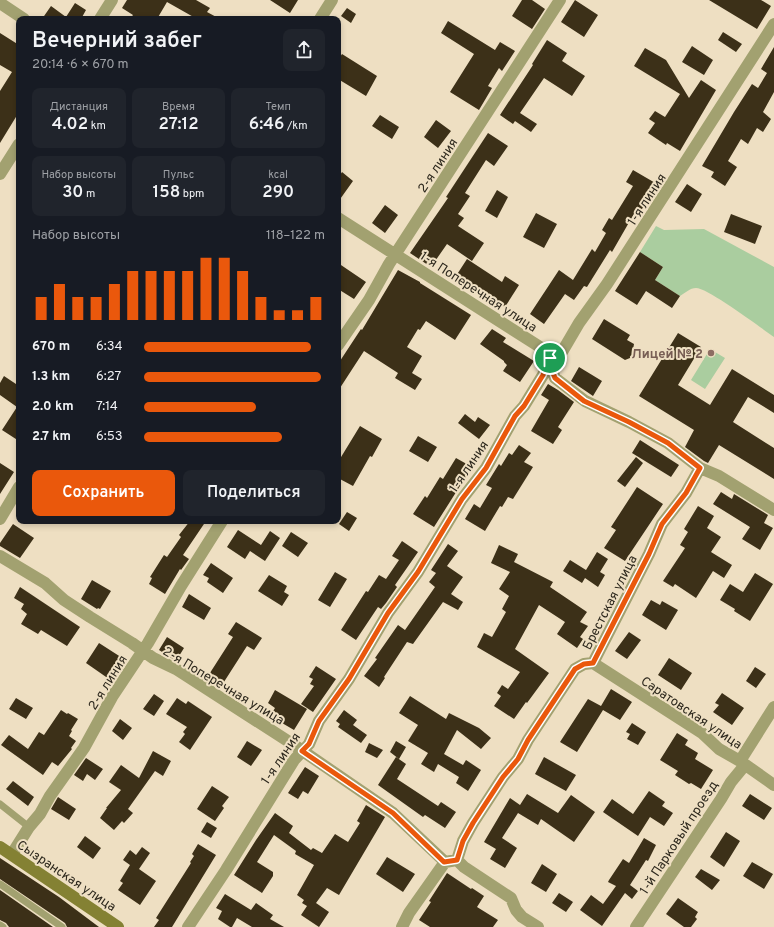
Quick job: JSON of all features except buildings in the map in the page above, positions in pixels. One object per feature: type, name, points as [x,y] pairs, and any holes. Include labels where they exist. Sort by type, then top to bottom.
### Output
[{"type":"street","points":[[102,16],[112,0]]},
{"type":"street","points":[[322,16],[332,0]]},
{"type":"street","name":"2-я линия","points":[[341,341],[369,300],[396,255],[560,0]]},
{"type":"street","points":[[0,3],[20,16]]},
{"type":"street","name":"1-я линия","points":[[188,927],[226,870],[294,760],[309,744],[319,721],[349,679],[388,613],[418,572],[462,499],[486,468],[515,416],[524,406],[543,375],[550,358],[562,352],[579,323],[607,284],[774,24]]},
{"type":"street","points":[[0,174],[16,149]]},
{"type":"street","name":"1-я Поперечная улица","points":[[341,220],[540,347],[546,351],[550,358]]},
{"type":"street","points":[[550,358],[551,368],[555,378],[584,401],[629,422],[668,443],[700,468],[718,476],[774,510]]},
{"type":"street","name":"Брестская улица","points":[[457,860],[463,841],[473,823],[503,777],[518,759],[528,740],[575,669],[584,664],[593,663],[649,554],[662,524],[686,493],[700,468]]},
{"type":"street","points":[[0,519],[16,492]]},
{"type":"street","name":"2-я линия","points":[[12,854],[84,748],[112,697],[128,676],[181,586],[220,524]]},
{"type":"street","name":"2-я Поперечная улица","points":[[0,556],[45,583],[64,600],[142,651],[176,669],[302,751],[393,813],[444,862]]},
{"type":"street","name":"Саратовская улица","points":[[593,663],[702,733],[719,749],[743,763],[774,785]]},
{"type":"street","name":"1-й Парковый проезд","points":[[636,927],[721,799],[774,707]]},
{"type":"street","name":"Сызранская улица","points":[[0,847],[118,927]]},
{"type":"street","points":[[402,927],[409,913],[444,862],[457,860],[464,868],[511,898],[516,910],[522,917],[538,927]]},
{"type":"lane","points":[[0,804],[29,827]]},
{"type":"lane","points":[[0,884],[62,927]]},
{"type":"green space","points":[[656,226],[664,230],[704,229],[774,267],[774,337],[711,294],[694,288],[680,296],[655,280],[663,267],[640,252]]},
{"type":"green space","points":[[710,349],[725,358],[705,389],[691,380]]},
{"type":"place","name":"Лицей № 2","points":[[711,353]]},
{"type":"route","points":[[550,358],[551,368],[555,378],[584,401],[629,422],[668,443],[700,468],[686,493],[662,524],[649,554],[593,663],[584,664],[575,669],[528,740],[518,759],[503,777],[473,823],[463,841],[457,860],[444,862],[393,813],[302,751],[309,744],[319,721],[349,679],[388,613],[418,572],[462,499],[486,468],[515,416],[524,406],[543,375],[550,358]]}]
